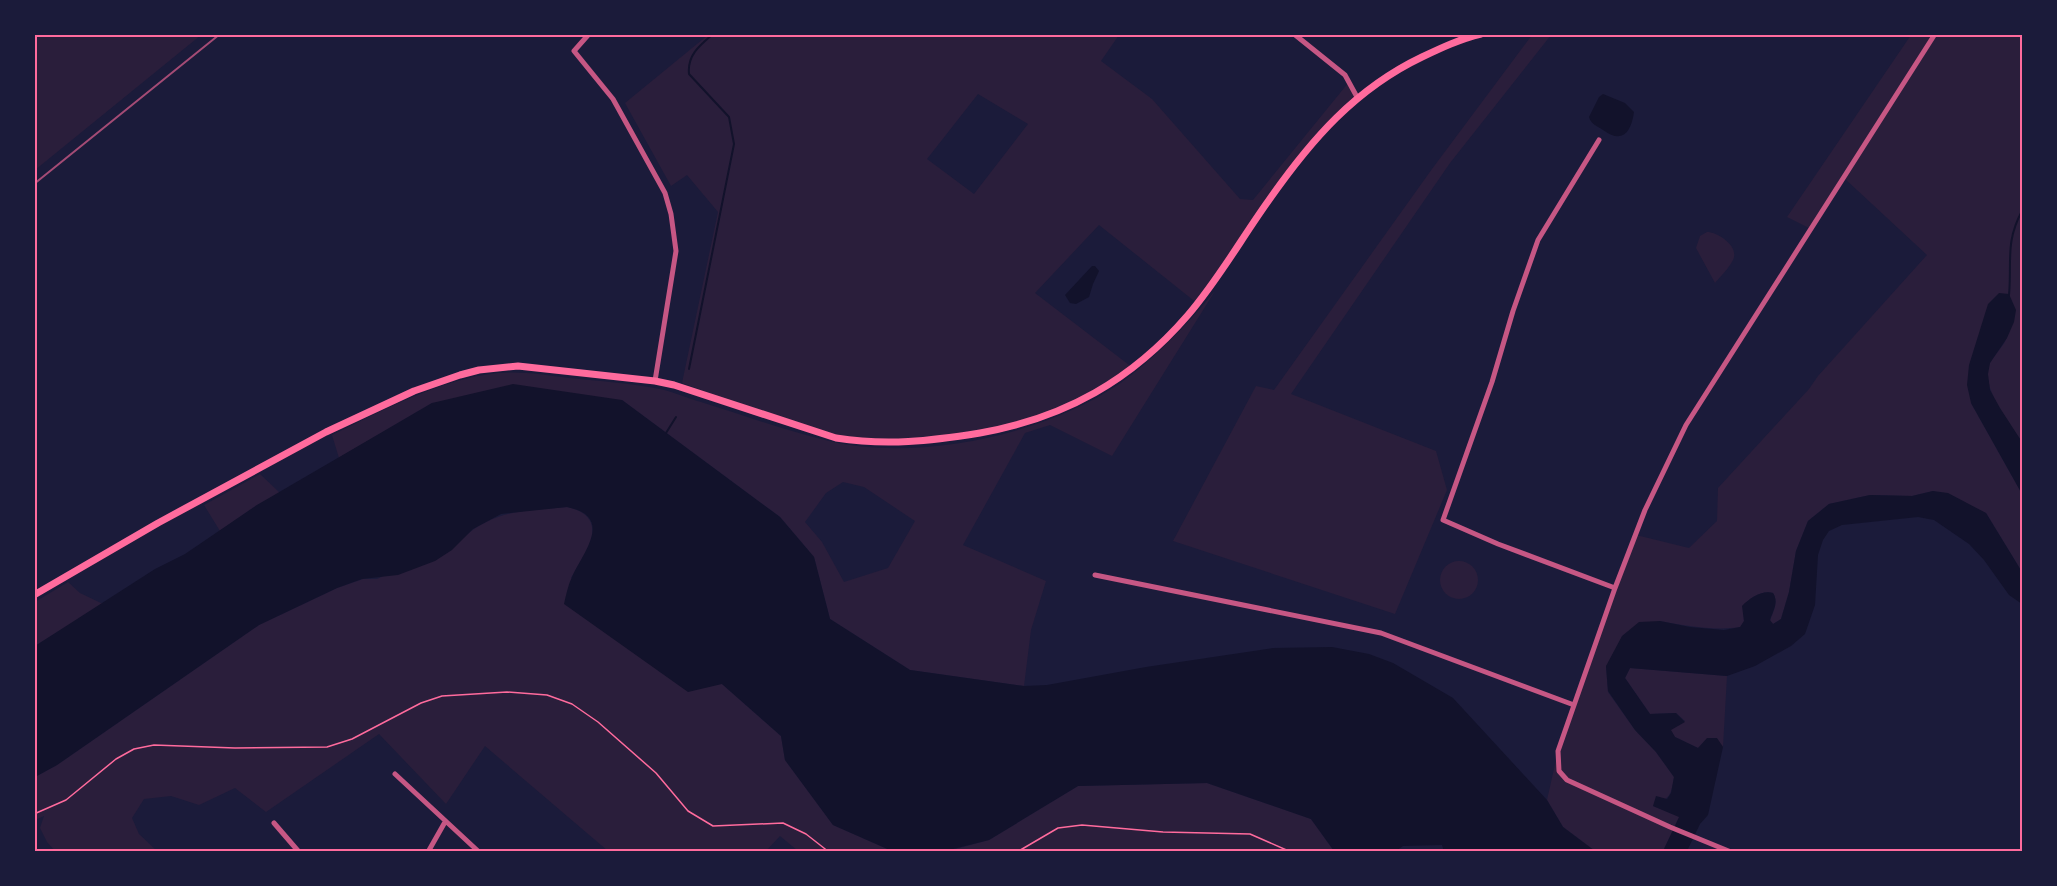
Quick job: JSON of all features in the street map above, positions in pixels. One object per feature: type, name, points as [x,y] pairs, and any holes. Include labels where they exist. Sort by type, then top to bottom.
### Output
[{"type":"main road","points":[[34,595],[220,489],[372,410],[414,391],[460,375],[497,367],[518,366],[655,381],[674,385],[837,438],[852,440],[904,442],[996,430],[1040,418],[1097,393],[1146,358],[1186,317],[1221,274],[1268,200],[1305,152],[1328,125],[1357,97],[1412,62],[1446,45],[1481,34]]},
{"type":"street","points":[[589,34],[574,51],[613,99],[665,193],[671,214],[676,251],[655,381]]},
{"type":"street","points":[[1294,34],[1345,75],[1357,97]]},
{"type":"street","points":[[1731,852],[1567,780],[1559,771],[1558,751],[1645,510],[1686,425],[1935,34]]},
{"type":"street","points":[[1599,140],[1538,240],[1513,311],[1492,382],[1443,520],[1498,544],[1615,588]]},
{"type":"street","points":[[1095,575],[1381,633],[1574,705]]},
{"type":"street","points":[[395,774],[444,822],[479,852]]},
{"type":"street","points":[[428,852],[444,822]]},
{"type":"street","points":[[274,823],[299,852]]},
{"type":"path","points":[[34,814],[66,800],[116,759],[134,749],[154,745],[235,748],[327,747],[352,739],[421,703],[442,696],[507,692],[547,695],[572,704],[598,722],[637,755],[656,773],[688,811],[714,826],[783,823],[806,834],[829,852]]},
{"type":"path","points":[[1017,852],[1058,828],[1082,825],[1152,831],[1250,834],[1292,852]]},
{"type":"shaded area","points":[[35,34],[201,34],[201,35],[35,170]]},
{"type":"shaded area","points":[[708,35],[1119,35],[1101,61],[1152,99],[1240,199],[1253,200],[1349,82],[1357,97],[1305,152],[1198,304],[1099,225],[1035,293],[1133,368],[1115,382],[1039,418],[960,436],[860,441],[796,425],[682,383],[718,212],[687,175],[671,186],[625,103]],"holes":[[[978,94],[1028,124],[974,194],[927,159]]]},
{"type":"shaded area","points":[[1532,35],[1551,35],[1450,163],[1291,394],[1436,451],[1447,490],[1395,614],[1173,541],[1256,386],[1274,390],[1432,169]]},
{"type":"shaded area","points":[[1911,35],[2022,35],[2022,442],[1992,394],[1988,373],[1990,363],[2007,336],[2009,294],[1971,403],[2022,494],[2022,572],[1986,513],[1933,491],[1912,496],[1870,495],[1829,504],[1808,521],[1796,551],[1789,592],[1781,619],[1773,624],[1770,621],[1775,596],[1769,592],[1753,598],[1743,606],[1744,621],[1741,627],[1710,628],[1660,621],[1606,666],[1608,692],[1635,730],[1656,752],[1674,777],[1669,796],[1653,806],[1680,817],[1661,852],[1595,851],[1563,827],[1547,800],[1558,751],[1636,535],[1689,548],[1717,521],[1718,488],[1927,255],[1844,178],[1811,229],[1787,217]]},
{"type":"shaded area","points":[[1603,94],[1625,103],[1634,112],[1631,126],[1620,136],[1610,134],[1594,125],[1589,117],[1599,97]]},
{"type":"shaded area","points":[[1707,232],[1716,234],[1726,241],[1734,255],[1729,266],[1715,283],[1696,248],[1700,236]]},
{"type":"shaded area","points":[[1092,266],[1099,271],[1089,297],[1076,304],[1070,303],[1065,295]]},
{"type":"shaded area","points":[[1215,291],[1112,456],[1050,425],[1025,433],[963,545],[1046,581],[1031,630],[1024,686],[910,670],[830,619],[814,557],[780,517],[622,400],[432,403],[339,458],[332,435],[434,389],[476,376],[516,373],[660,389],[781,428],[829,441],[864,447],[940,446],[979,440],[1055,417],[1089,402],[1119,384],[1170,340]],"holes":[[[843,482],[864,487],[915,521],[888,568],[844,582],[822,542],[805,522],[826,493]]]},
{"type":"shaded area","points":[[1999,293],[2009,294],[2016,310],[2007,338],[1990,363],[1988,374],[1990,390],[2022,442],[2022,494],[1971,403],[1967,385],[1969,365],[1988,304]]},
{"type":"shaded area","points":[[513,384],[622,400],[780,517],[814,557],[830,619],[910,670],[1024,686],[1047,685],[1273,648],[1332,647],[1369,654],[1393,663],[1453,698],[1547,800],[1563,827],[1595,851],[1444,852],[1442,845],[1403,846],[1396,851],[1334,851],[1311,819],[1207,783],[1078,786],[989,840],[945,851],[892,851],[833,825],[785,760],[781,736],[722,684],[688,692],[564,604],[571,580],[588,547],[593,527],[590,519],[581,512],[567,507],[501,514],[473,529],[452,550],[435,561],[398,575],[362,579],[337,588],[259,625],[57,765],[35,777],[35,646],[155,569],[185,554],[257,505],[432,403]]},
{"type":"shaded area","points":[[260,474],[280,493],[257,505],[220,531],[204,505]]},
{"type":"shaded area","points":[[1933,491],[1948,493],[1986,513],[2022,572],[2022,604],[2009,595],[1984,560],[1969,544],[1934,520],[1918,517],[1842,525],[1829,531],[1818,555],[1815,605],[1805,634],[1791,646],[1755,666],[1727,676],[1630,668],[1625,678],[1650,714],[1676,713],[1685,722],[1671,730],[1675,737],[1698,748],[1707,738],[1717,738],[1723,747],[1708,815],[1700,824],[1687,851],[1661,851],[1679,817],[1653,806],[1656,796],[1667,799],[1671,793],[1674,777],[1656,752],[1635,730],[1608,691],[1606,666],[1622,636],[1639,622],[1660,621],[1724,630],[1740,627],[1744,621],[1742,606],[1752,598],[1769,592],[1775,596],[1775,606],[1770,620],[1773,624],[1781,619],[1789,592],[1796,551],[1808,521],[1829,504],[1870,495],[1912,496]]},
{"type":"shaded area","points":[[567,507],[581,512],[589,519],[592,528],[588,548],[571,578],[722,684],[781,736],[785,760],[833,825],[892,851],[798,851],[780,836],[766,851],[608,851],[485,746],[446,804],[379,734],[266,812],[235,788],[199,805],[171,796],[144,799],[132,818],[139,834],[157,851],[55,851],[47,842],[40,828],[44,816],[35,820],[35,777],[57,765],[259,625],[337,588],[363,579],[377,579],[463,538],[487,521],[512,513]]},
{"type":"shaded area","points":[[1459,561],[1472,567],[1478,580],[1472,593],[1459,599],[1446,593],[1440,580],[1446,567]]},
{"type":"shaded area","points":[[68,582],[80,593],[103,604],[35,646],[35,602]]},
{"type":"shaded area","points":[[1630,668],[1727,676],[1723,747],[1716,738],[1698,748],[1675,737],[1670,730],[1685,721],[1676,713],[1650,714],[1625,678]]},
{"type":"shaded area","points":[[1207,783],[1311,819],[1334,851],[945,852],[989,840],[1078,786]]},
{"type":"waterway","points":[[689,369],[734,144],[729,117],[689,74],[692,56],[699,46],[713,34]]},
{"type":"waterway","points":[[2009,295],[2011,242],[2022,211]]},
{"type":"waterway","points":[[666,433],[676,417]]},
{"type":"railway","points":[[34,184],[220,34]]}]
